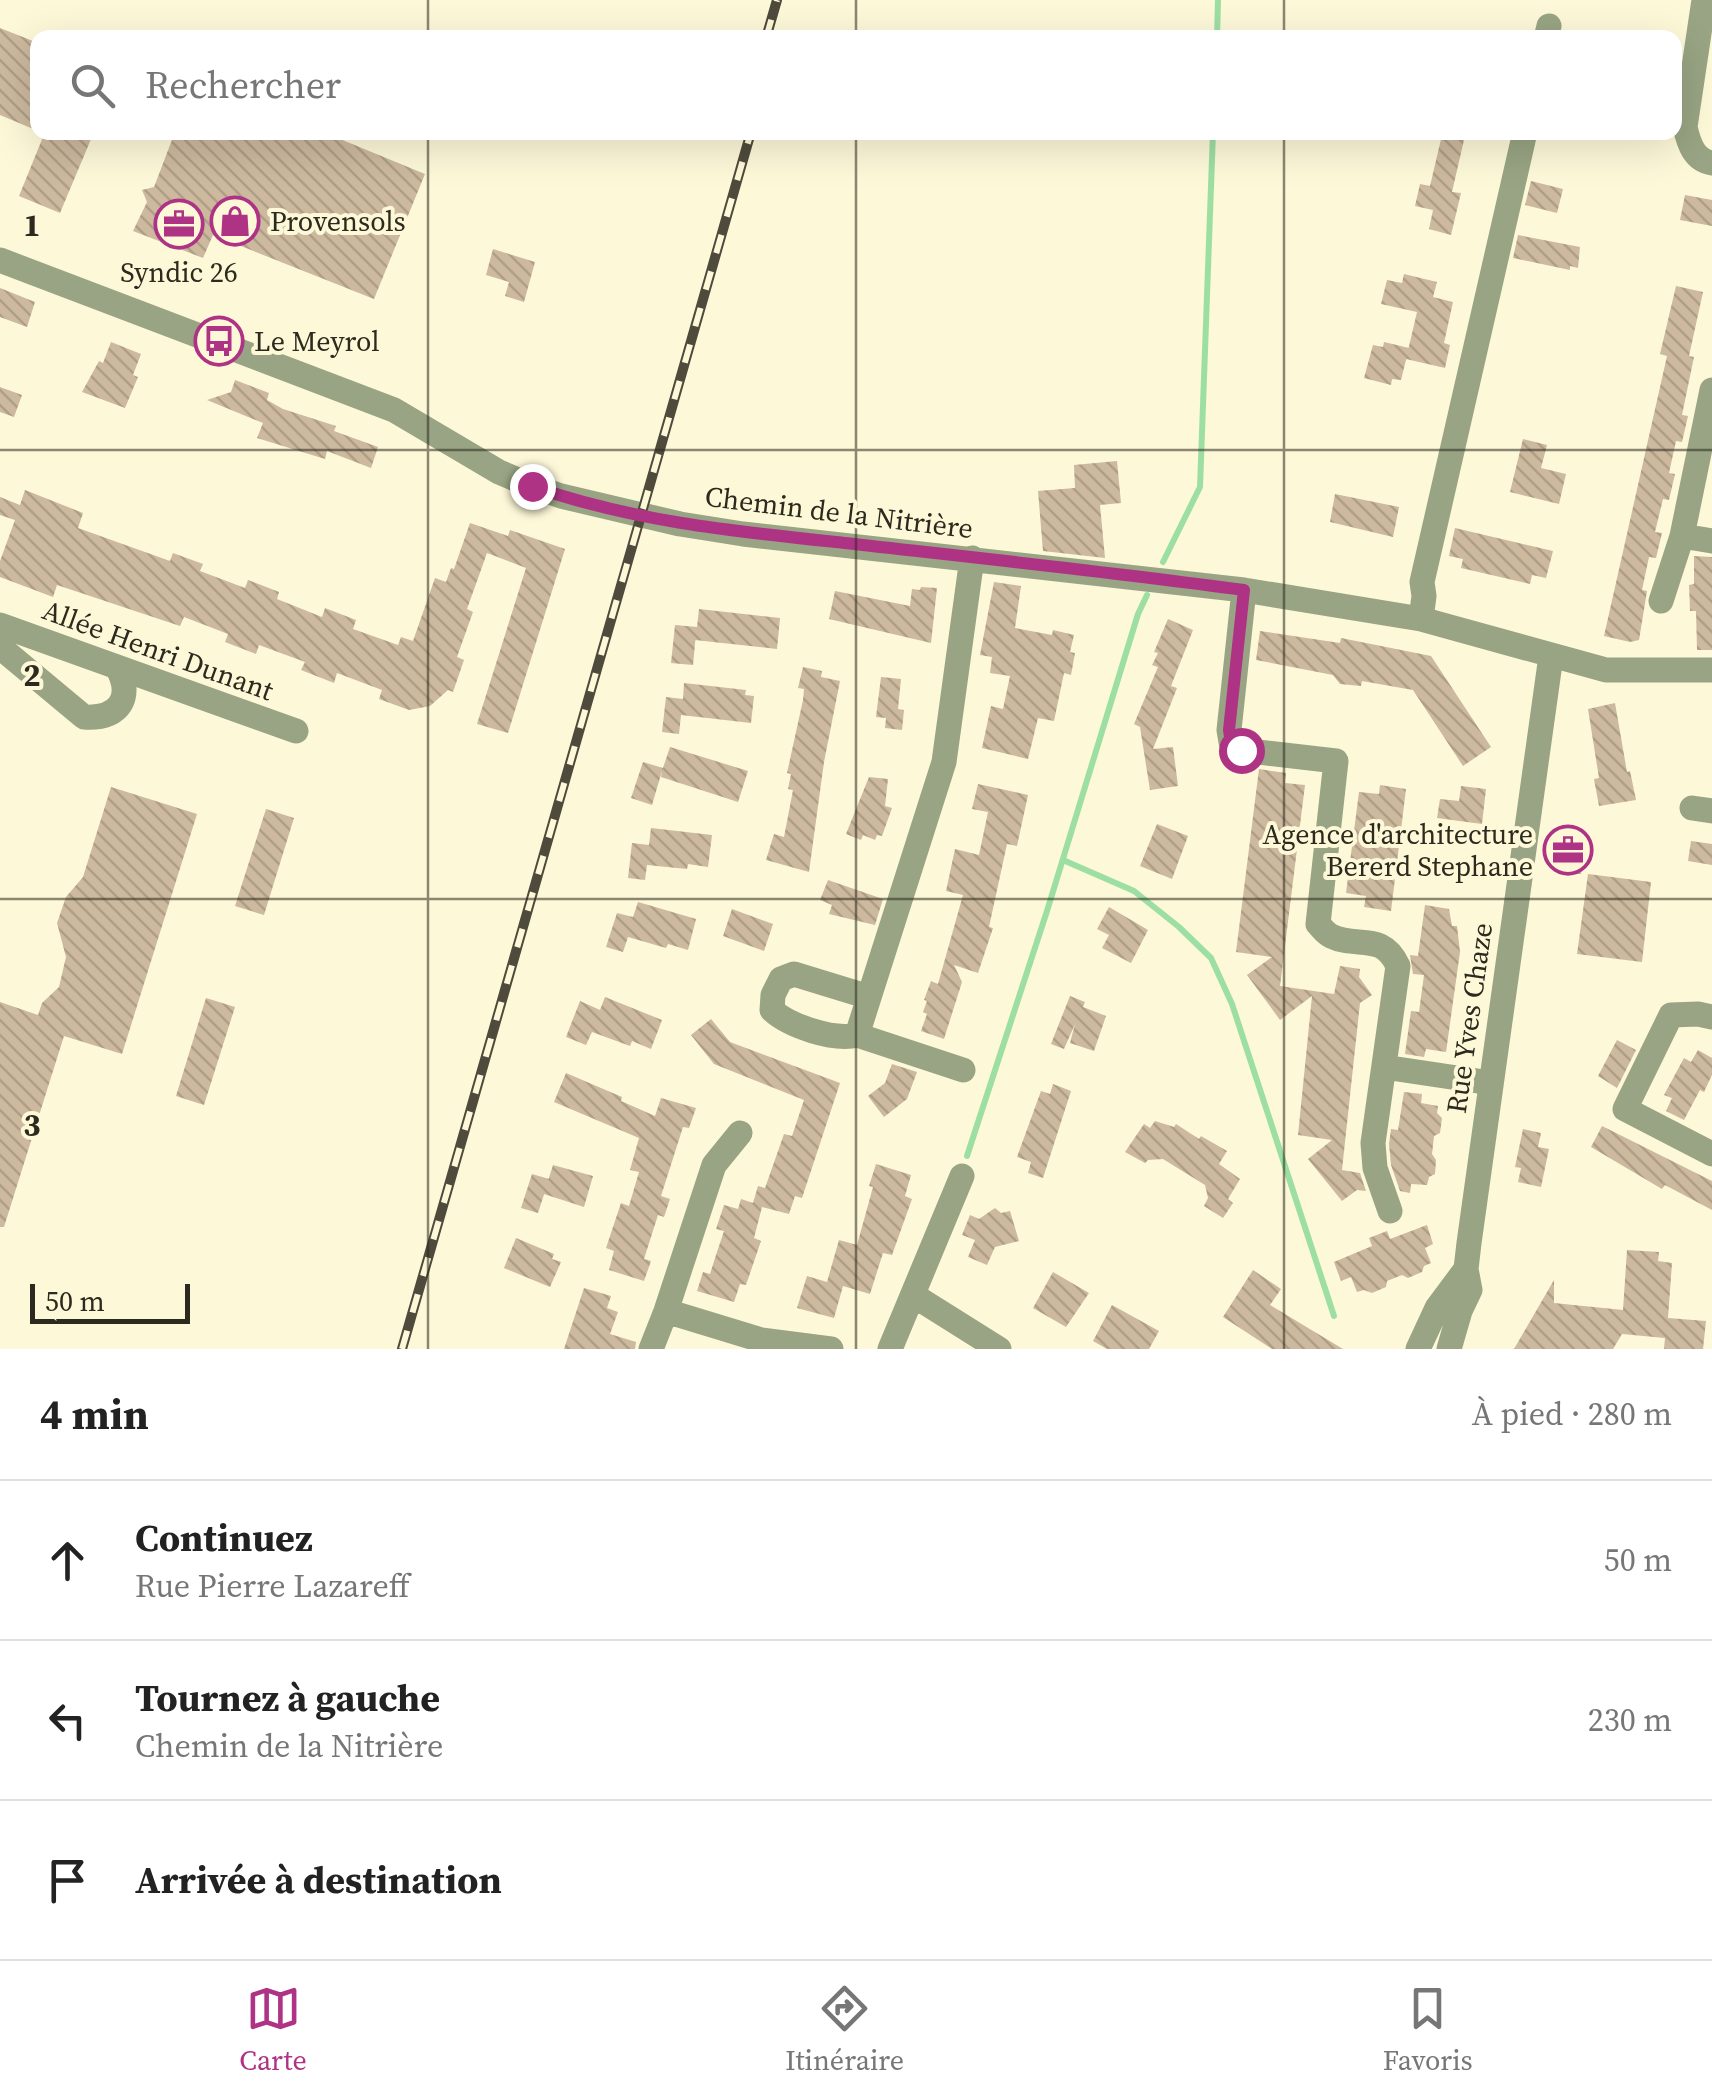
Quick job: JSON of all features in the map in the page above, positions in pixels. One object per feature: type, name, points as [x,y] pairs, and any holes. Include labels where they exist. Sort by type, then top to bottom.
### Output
[{"type":"street","points":[[1704,0],[1684,127],[1690,148],[1706,163],[1712,163]]},
{"type":"street","points":[[1421,619],[1422,582],[1522,140]]},
{"type":"street","name":"Chemin de la Nitrière","points":[[0,260],[394,410],[499,472],[560,496],[742,534],[1244,590],[1421,619],[1606,670],[1712,670]]},
{"type":"street","points":[[1660,601],[1682,536],[1712,390]]},
{"type":"street","points":[[1682,536],[1712,541]]},
{"type":"street","points":[[858,1035],[944,762],[972,558]]},
{"type":"street","points":[[1244,590],[1229,730],[1231,742],[1241,750],[1336,761],[1318,924],[1331,936],[1370,942],[1392,952],[1398,966],[1373,1143],[1375,1168],[1390,1212]]},
{"type":"street","name":"Allée Henri Dunant","points":[[0,625],[296,731]]},
{"type":"street","points":[[0,647],[84,717],[99,718],[112,713],[121,703],[125,690],[117,667]]},
{"type":"street","name":"Rue Yves Chaze","points":[[1449,1349],[1470,1290],[1466,1270],[1550,656]]},
{"type":"street","points":[[869,997],[794,974],[781,979],[773,995],[772,1010],[782,1020],[846,1038],[858,1035],[964,1070]]},
{"type":"street","points":[[1712,1018],[1670,1015],[1625,1109],[1712,1153]]},
{"type":"street","points":[[1384,1068],[1490,1083]]},
{"type":"street","points":[[651,1349],[714,1165],[740,1134]]},
{"type":"street","points":[[890,1349],[962,1176]]},
{"type":"street","name":"Rue Yves Chaze","points":[[1418,1349],[1438,1308],[1466,1270]]},
{"type":"street","points":[[913,1295],[999,1349]]},
{"type":"street","points":[[666,1311],[761,1340],[831,1349]]},
{"type":"building","points":[[0,28],[30,40],[30,128],[0,115]]},
{"type":"building","points":[[42,140],[91,140],[60,213],[19,196]]},
{"type":"building","points":[[172,140],[342,140],[425,174],[374,299],[213,235],[203,258],[133,231],[147,202],[142,190],[154,187]]},
{"type":"building","points":[[1441,140],[1464,140],[1452,192],[1461,193],[1451,235],[1429,229],[1433,210],[1415,206],[1420,184],[1430,186]]},
{"type":"building","points":[[1531,181],[1563,189],[1557,213],[1525,205]]},
{"type":"building","points":[[1685,195],[1712,200],[1712,226],[1680,220]]},
{"type":"building","points":[[1518,235],[1580,247],[1578,268],[1570,266],[1570,270],[1513,258]]},
{"type":"building","points":[[493,249],[535,262],[524,302],[505,296],[509,282],[486,275]]},
{"type":"building","points":[[1404,274],[1437,282],[1433,297],[1453,302],[1444,343],[1450,345],[1445,368],[1406,359],[1417,312],[1381,304],[1387,280],[1402,283]]},
{"type":"building","points":[[1676,286],[1703,292],[1689,356],[1694,357],[1682,415],[1688,416],[1682,442],[1676,441],[1669,473],[1675,474],[1669,500],[1663,499],[1655,532],[1662,533],[1656,558],[1649,557],[1642,590],[1647,591],[1639,640],[1630,642],[1604,636],[1667,356],[1660,354]]},
{"type":"building","points":[[0,288],[35,302],[27,327],[0,317]]},
{"type":"building","points":[[111,342],[141,354],[133,375],[138,377],[125,408],[82,392],[99,361],[103,363]]},
{"type":"building","points":[[1384,342],[1409,348],[1401,380],[1392,379],[1391,385],[1364,378],[1373,345],[1383,347]]},
{"type":"building","points":[[235,380],[269,393],[267,400],[283,409],[336,426],[334,431],[378,447],[371,468],[327,451],[325,459],[257,438],[263,423],[207,400],[231,392]]},
{"type":"building","points":[[0,387],[22,395],[14,417],[0,412]]},
{"type":"building","points":[[1523,439],[1547,445],[1541,468],[1566,474],[1559,504],[1510,492]]},
{"type":"building","points":[[1117,461],[1121,503],[1100,505],[1105,558],[1043,551],[1038,491],[1075,488],[1074,465]]},
{"type":"building","points":[[25,490],[83,513],[78,528],[170,561],[173,553],[203,564],[200,571],[245,588],[248,580],[279,592],[277,599],[322,617],[325,608],[356,620],[353,629],[398,645],[401,637],[413,641],[435,578],[446,582],[470,523],[508,536],[510,530],[565,549],[508,733],[477,724],[526,568],[487,553],[467,609],[473,612],[457,657],[464,660],[453,692],[448,690],[430,706],[409,710],[379,699],[382,690],[337,673],[334,683],[301,670],[305,662],[259,645],[256,654],[225,642],[228,634],[184,617],[180,626],[57,585],[53,597],[0,577],[0,561],[15,520],[0,515],[0,497],[20,505]]},
{"type":"building","points":[[1335,494],[1399,507],[1393,537],[1330,522]]},
{"type":"building","points":[[1455,528],[1553,551],[1546,578],[1532,575],[1530,584],[1461,568],[1463,559],[1449,556]]},
{"type":"building","points":[[1694,556],[1712,557],[1712,650],[1697,650],[1696,611],[1690,611],[1689,585],[1694,584]]},
{"type":"building","points":[[994,582],[1021,586],[1015,628],[1074,635],[1071,675],[1064,673],[1054,721],[1038,718],[1028,759],[982,748],[991,706],[1003,709],[1010,676],[990,673],[992,657],[980,655]]},
{"type":"building","points":[[937,588],[931,643],[829,619],[835,591],[910,606],[912,589]]},
{"type":"building","points":[[699,609],[780,618],[777,649],[695,640],[693,665],[671,663],[675,625],[697,627]]},
{"type":"building","points":[[1168,619],[1193,630],[1171,686],[1177,688],[1153,749],[1173,747],[1178,786],[1150,790],[1140,727],[1134,724],[1158,667],[1152,665],[1158,653],[1154,652]]},
{"type":"building","points":[[1260,631],[1340,643],[1341,638],[1431,656],[1491,747],[1463,766],[1413,690],[1362,681],[1361,686],[1340,684],[1333,675],[1256,660]]},
{"type":"building","points":[[803,667],[840,681],[809,872],[766,860],[774,834],[784,837],[793,790],[788,789],[791,774],[787,773],[803,700],[804,689],[798,688]]},
{"type":"building","points":[[881,677],[901,679],[898,709],[904,710],[902,730],[885,728],[886,718],[876,717]]},
{"type":"building","points":[[684,683],[746,690],[745,695],[754,696],[751,723],[681,715],[679,734],[662,732],[666,697],[683,699]]},
{"type":"building","points":[[1615,703],[1636,800],[1599,806],[1594,779],[1599,778],[1588,709]]},
{"type":"building","points":[[670,747],[748,771],[738,802],[661,777],[662,771],[652,805],[631,798],[643,762],[663,768]]},
{"type":"building","points":[[1259,769],[1286,773],[1285,783],[1305,785],[1280,986],[1334,994],[1340,966],[1360,969],[1359,977],[1372,995],[1360,1003],[1342,1170],[1360,1173],[1366,1191],[1357,1190],[1342,1201],[1308,1159],[1332,1140],[1298,1135],[1312,996],[1280,1020],[1247,975],[1272,957],[1236,952]]},
{"type":"building","points":[[869,777],[888,779],[885,806],[892,808],[882,836],[877,835],[875,840],[863,835],[861,840],[846,834]]},
{"type":"building","points":[[978,784],[1028,795],[1017,846],[1007,844],[989,927],[993,928],[978,973],[954,965],[962,982],[944,1039],[921,1031],[927,1014],[923,1012],[927,1001],[924,1000],[931,981],[938,984],[963,895],[946,891],[955,849],[979,855],[988,812],[972,809]]},
{"type":"building","points":[[1380,785],[1406,789],[1391,911],[1364,907],[1366,896],[1346,893],[1359,792],[1379,794]]},
{"type":"building","points":[[1461,786],[1486,789],[1482,824],[1437,818],[1440,799],[1459,801]]},
{"type":"building","points":[[111,787],[197,814],[122,1054],[64,1036],[4,1227],[0,1227],[0,1002],[38,1015],[42,1003],[59,987],[66,957],[57,923],[66,897],[83,877]]},
{"type":"building","points":[[266,809],[294,818],[264,915],[235,906]]},
{"type":"building","points":[[1157,824],[1188,836],[1172,879],[1140,866]]},
{"type":"building","points":[[651,828],[712,835],[708,867],[647,865],[645,880],[628,878],[632,843],[649,845]]},
{"type":"building","points":[[1557,838],[1584,840],[1581,874],[1554,872]]},
{"type":"building","points":[[1691,841],[1712,844],[1712,865],[1688,861]]},
{"type":"building","points":[[1588,874],[1651,882],[1642,962],[1577,954]]},
{"type":"building","points":[[828,880],[883,899],[875,925],[829,914],[832,905],[820,900]]},
{"type":"building","points":[[638,902],[696,919],[688,950],[628,937],[623,952],[606,947],[617,913],[633,917]]},
{"type":"building","points":[[1425,905],[1449,909],[1452,926],[1457,926],[1460,952],[1446,1052],[1426,1049],[1424,1057],[1405,1054],[1411,1011],[1419,1012],[1424,975],[1413,974],[1410,955],[1418,956]]},
{"type":"building","points":[[1109,907],[1148,930],[1131,963],[1102,948],[1109,935],[1097,929]]},
{"type":"building","points":[[732,909],[773,924],[764,951],[723,936]]},
{"type":"building","points":[[1070,996],[1085,1002],[1083,1007],[1106,1016],[1094,1051],[1070,1043],[1075,1024],[1064,1049],[1051,1044]]},
{"type":"building","points":[[605,997],[662,1020],[651,1049],[592,1032],[586,1045],[566,1037],[580,1001],[600,1010]]},
{"type":"building","points":[[206,998],[235,1007],[204,1105],[176,1096]]},
{"type":"building","points":[[711,1019],[730,1042],[840,1083],[802,1198],[795,1196],[789,1214],[762,1207],[754,1238],[761,1241],[746,1285],[740,1284],[734,1302],[697,1291],[703,1272],[710,1274],[724,1231],[716,1229],[724,1205],[738,1209],[741,1199],[753,1203],[758,1186],[765,1188],[784,1134],[792,1136],[804,1100],[714,1064],[691,1035]]},
{"type":"building","points":[[1617,1040],[1636,1050],[1617,1088],[1598,1076]]},
{"type":"building","points":[[1698,1050],[1712,1058],[1712,1075],[1684,1120],[1666,1111],[1672,1098],[1664,1095],[1684,1058],[1691,1062]]},
{"type":"building","points":[[892,1064],[917,1072],[907,1099],[884,1117],[868,1096],[885,1083]]},
{"type":"building","points":[[566,1073],[655,1116],[661,1098],[696,1108],[689,1128],[683,1127],[661,1196],[670,1199],[664,1217],[658,1215],[644,1259],[651,1261],[644,1281],[609,1270],[614,1251],[606,1248],[621,1203],[629,1206],[639,1172],[630,1170],[639,1138],[554,1102]]},
{"type":"building","points":[[1053,1084],[1071,1091],[1043,1178],[1028,1173],[1031,1162],[1017,1157],[1041,1091],[1050,1094]]},
{"type":"building","points":[[1404,1092],[1422,1094],[1421,1103],[1438,1106],[1437,1113],[1442,1118],[1440,1133],[1434,1136],[1435,1174],[1429,1177],[1427,1185],[1411,1184],[1410,1193],[1400,1191],[1389,1144],[1391,1129],[1398,1130]]},
{"type":"building","points":[[1155,1121],[1174,1127],[1176,1124],[1227,1151],[1219,1164],[1240,1179],[1228,1199],[1233,1203],[1223,1218],[1204,1206],[1208,1198],[1205,1185],[1163,1159],[1145,1163],[1125,1152],[1144,1124],[1150,1128]]},
{"type":"building","points":[[1602,1126],[1712,1181],[1712,1210],[1665,1185],[1662,1189],[1591,1147]]},
{"type":"building","points":[[1523,1129],[1541,1133],[1538,1147],[1549,1149],[1541,1187],[1518,1182],[1521,1168],[1515,1167]]},
{"type":"building","points":[[876,1164],[911,1175],[905,1196],[912,1199],[892,1255],[883,1253],[870,1294],[843,1286],[834,1318],[797,1308],[807,1276],[827,1282],[839,1240],[857,1245]]},
{"type":"building","points":[[553,1165],[593,1176],[584,1207],[544,1194]]},
{"type":"building","points":[[532,1174],[549,1179],[538,1213],[521,1208]]},
{"type":"building","points":[[995,1208],[1001,1213],[1010,1211],[1019,1241],[995,1247],[987,1265],[968,1257],[975,1240],[962,1235],[970,1215],[979,1219]]},
{"type":"building","points":[[1427,1225],[1433,1244],[1425,1248],[1431,1263],[1422,1272],[1387,1281],[1386,1287],[1372,1293],[1357,1292],[1351,1277],[1341,1281],[1334,1262],[1372,1246],[1369,1238],[1387,1231],[1390,1239]]},
{"type":"building","points":[[516,1238],[554,1254],[552,1259],[561,1262],[550,1287],[504,1268]]},
{"type":"building","points":[[1627,1250],[1659,1252],[1658,1261],[1672,1263],[1668,1318],[1706,1321],[1703,1349],[1664,1349],[1665,1338],[1622,1334],[1613,1349],[1514,1349],[1554,1280],[1554,1303],[1623,1310]]},
{"type":"building","points":[[1253,1270],[1281,1289],[1270,1305],[1343,1349],[1272,1349],[1223,1317]]},
{"type":"building","points":[[1053,1272],[1089,1293],[1066,1327],[1033,1308]]},
{"type":"building","points":[[584,1288],[611,1296],[607,1308],[618,1312],[610,1334],[636,1342],[635,1349],[564,1349]]},
{"type":"building","points":[[1112,1305],[1159,1331],[1149,1349],[1107,1349],[1093,1341]]},
{"type":"waterway","points":[[1217,30],[1218,0]]},
{"type":"waterway","points":[[1163,562],[1200,487],[1213,140]]},
{"type":"waterway","points":[[967,1156],[1147,595]]},
{"type":"waterway","points":[[1063,860],[1134,891],[1211,958],[1232,1004],[1334,1316]]},
{"type":"railway","points":[[768,30],[777,0]]},
{"type":"railway","points":[[402,1349],[749,140]]},
{"type":"place","name":"Provensols","points":[[235,221]]},
{"type":"place","name":"Syndic 26","points":[[179,224]]},
{"type":"place","name":"Le Meyrol","points":[[219,341]]},
{"type":"place","name":"Agence d'architecture Bererd Stephane","points":[[1568,850]]},
{"type":"route","points":[[532,486],[680,524],[742,534],[1244,590],[1229,730],[1231,742],[1241,750]]}]
